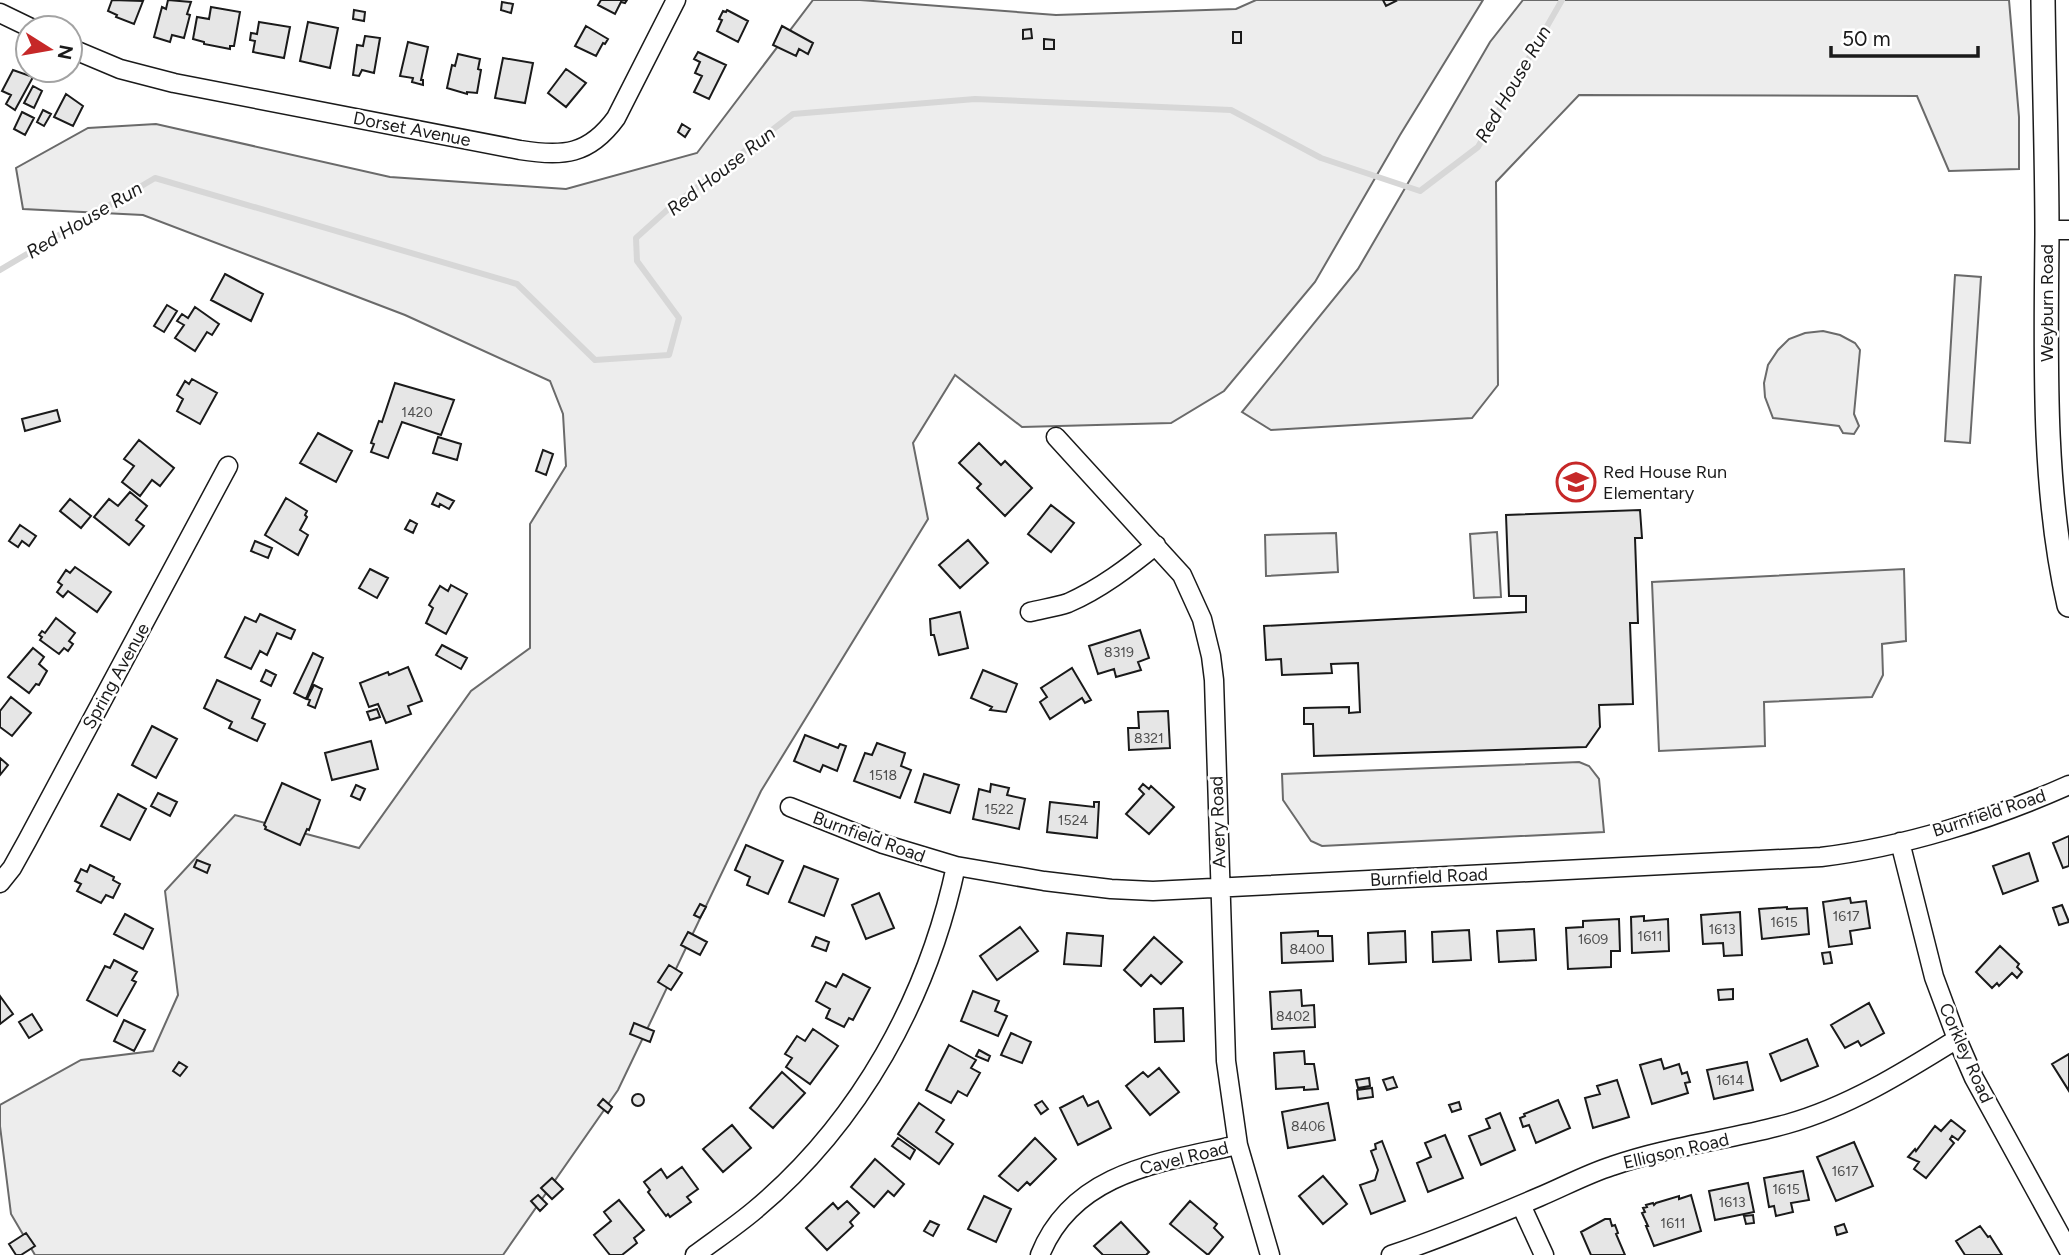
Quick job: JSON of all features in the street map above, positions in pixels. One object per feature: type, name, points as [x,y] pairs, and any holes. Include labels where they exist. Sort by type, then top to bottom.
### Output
[{"type":"street","name":"Dorset Avenue","points":[[84,54],[120,69],[174,83],[520,150],[558,153],[575,151],[592,144],[604,134],[616,118],[676,0]]},
{"type":"street","name":"Weyburn Road","points":[[2043,3],[2058,230],[2047,354],[2054,523],[2069,605]]},
{"type":"street","name":"Avery Road","points":[[1056,437],[1182,575],[1202,619],[1211,656],[1226,1061],[1238,1145],[1270,1255]]},
{"type":"street","name":"Spring Avenue","points":[[0,883],[27,841],[228,466]]},
{"type":"street","points":[[1030,612],[1065,604],[1082,596],[1131,566],[1156,545]]},
{"type":"street","name":"Burnfield Road","points":[[790,807],[883,844],[957,866],[1044,881],[1153,891],[1821,858],[1857,853],[1900,842],[2019,805],[2069,785]]},
{"type":"street","name":"Corkley Road","points":[[1900,842],[1934,977],[1957,1039],[1974,1078],[2069,1251]]},
{"type":"street","points":[[695,1255],[755,1211],[790,1177],[846,1114],[872,1074],[916,993],[936,944],[957,866]]},
{"type":"street","name":"Elligson Road","points":[[1391,1255],[1433,1241],[1619,1164],[1675,1148],[1709,1143],[1789,1124],[1833,1108],[1906,1071],[1957,1039]]},
{"type":"street","name":"Cavel Road","points":[[1040,1255],[1053,1228],[1083,1197],[1101,1186],[1153,1164],[1238,1145]]},
{"type":"street","points":[[1521,1205],[1544,1255]]},
{"type":"shaded area","points":[[813,0],[860,0],[1056,15],[1236,9],[1256,0],[1483,0],[1400,135],[1315,282],[1224,391],[1171,423],[1022,427],[955,375],[913,443],[928,519],[761,791],[618,1090],[503,1255],[35,1255],[11,1214],[0,1126],[0,1105],[81,1060],[153,1051],[178,995],[165,891],[235,815],[359,848],[471,691],[530,648],[530,524],[566,466],[563,414],[550,381],[405,315],[143,215],[23,209],[16,168],[88,128],[156,124],[390,177],[566,189],[697,153]]},
{"type":"shaded area","points":[[1523,0],[2009,0],[2019,117],[2019,169],[1949,171],[1917,96],[1579,95],[1496,182],[1498,385],[1472,418],[1271,430],[1242,412],[1358,269],[1490,42]]},
{"type":"shaded area","points":[[1955,275],[1981,277],[1970,443],[1945,441]]},
{"type":"shaded area","points":[[1823,331],[1840,335],[1855,343],[1860,350],[1854,414],[1859,426],[1854,434],[1843,433],[1839,426],[1773,418],[1765,397],[1764,383],[1768,365],[1778,350],[1789,339],[1805,333]]},
{"type":"shaded area","points":[[1497,532],[1501,597],[1474,598],[1470,534]]},
{"type":"shaded area","points":[[1336,533],[1338,572],[1266,576],[1265,535]]},
{"type":"shaded area","points":[[1904,569],[1906,641],[1882,644],[1883,675],[1872,697],[1764,702],[1765,746],[1659,751],[1652,582]]},
{"type":"shaded area","points":[[1579,762],[1589,766],[1599,779],[1604,832],[1322,846],[1311,841],[1283,800],[1282,774]]},
{"type":"building","points":[[112,0],[143,1],[134,24],[108,11]]},
{"type":"building","points":[[168,0],[191,2],[184,38],[172,35],[170,42],[154,37],[162,7],[166,9]]},
{"type":"building","points":[[601,0],[627,0],[625,3],[621,2],[615,14],[598,5]]},
{"type":"building","points":[[1383,0],[1395,0],[1396,1],[1386,6]]},
{"type":"building","points":[[502,2],[513,4],[511,13],[501,10]]},
{"type":"building","points":[[211,7],[240,12],[234,46],[230,46],[230,49],[193,39],[197,17],[209,19]]},
{"type":"building","points":[[354,10],[365,12],[364,21],[353,19]]},
{"type":"building","points":[[727,10],[748,21],[738,42],[717,31],[722,20],[719,19],[723,11]]},
{"type":"building","points":[[259,22],[290,27],[284,58],[253,52],[255,41],[250,40],[251,33],[257,34]]},
{"type":"building","points":[[308,22],[338,28],[330,68],[300,61]]},
{"type":"building","points":[[586,26],[608,39],[596,56],[575,46]]},
{"type":"building","points":[[782,26],[813,43],[808,54],[799,49],[796,56],[773,45]]},
{"type":"building","points":[[1031,29],[1032,38],[1023,39],[1023,30]]},
{"type":"building","points":[[1233,32],[1241,32],[1241,43],[1233,43]]},
{"type":"building","points":[[365,36],[380,38],[374,73],[362,70],[359,76],[353,75],[357,45],[363,46]]},
{"type":"building","points":[[1044,39],[1054,40],[1054,49],[1044,49]]},
{"type":"building","points":[[408,42],[428,47],[421,80],[423,85],[412,82],[413,78],[400,76]]},
{"type":"building","points":[[698,52],[726,65],[709,99],[694,92],[702,76],[695,73],[700,62],[694,59]]},
{"type":"building","points":[[458,54],[480,59],[477,93],[467,94],[447,88],[452,65],[455,66]]},
{"type":"building","points":[[503,58],[533,63],[525,103],[495,98]]},
{"type":"building","points":[[566,69],[586,83],[566,107],[548,93]]},
{"type":"building","points":[[13,70],[14,84],[29,84],[15,110],[6,104],[11,95],[2,91]]},
{"type":"building","points":[[33,86],[42,91],[34,108],[24,103]]},
{"type":"building","points":[[66,94],[83,106],[73,126],[54,117]]},
{"type":"building","points":[[43,110],[51,114],[44,126],[37,122]]},
{"type":"building","points":[[22,112],[34,118],[25,135],[14,129]]},
{"type":"building","points":[[682,124],[690,129],[685,137],[678,132]]},
{"type":"building","points":[[225,274],[263,294],[251,321],[211,300]]},
{"type":"building","points":[[167,305],[177,311],[164,332],[154,326]]},
{"type":"building","points":[[195,307],[219,324],[212,335],[207,332],[195,351],[175,338],[184,325],[177,321],[182,314],[188,318]]},
{"type":"building","points":[[192,379],[217,393],[200,424],[177,411],[183,399],[177,395],[185,381],[189,384]]},
{"type":"building","points":[[395,383],[454,400],[441,435],[402,422],[388,458],[371,452],[374,444],[371,443],[379,421],[382,422]]},
{"type":"building","points":[[57,410],[60,421],[25,431],[22,419]]},
{"type":"building","points":[[318,433],[352,451],[336,482],[300,463]]},
{"type":"building","points":[[438,437],[461,444],[457,460],[433,453]]},
{"type":"building","points":[[139,440],[174,468],[160,486],[152,480],[140,496],[122,482],[134,466],[124,459]]},
{"type":"building","points":[[979,443],[1001,465],[1005,461],[1032,488],[1005,516],[977,488],[981,484],[959,463]]},
{"type":"building","points":[[543,450],[553,454],[546,475],[536,471]]},
{"type":"building","points":[[130,492],[147,506],[136,520],[144,526],[129,545],[94,517],[109,499],[118,506]]},
{"type":"building","points":[[437,493],[454,501],[449,509],[440,504],[439,507],[432,504]]},
{"type":"building","points":[[286,498],[307,511],[300,530],[308,535],[298,555],[265,535]]},
{"type":"building","points":[[70,499],[91,516],[81,528],[60,511]]},
{"type":"building","points":[[1051,505],[1074,523],[1051,552],[1028,534]]},
{"type":"building","points":[[1640,510],[1642,538],[1635,538],[1638,623],[1630,623],[1633,704],[1599,705],[1600,727],[1586,747],[1314,756],[1313,724],[1304,724],[1304,708],[1349,707],[1349,713],[1360,712],[1358,663],[1331,664],[1332,673],[1282,675],[1281,659],[1266,660],[1264,626],[1526,612],[1526,596],[1509,596],[1506,515]]},
{"type":"building","points":[[410,520],[417,524],[413,533],[405,529]]},
{"type":"building","points":[[20,525],[36,536],[29,546],[22,541],[18,547],[9,541]]},
{"type":"building","points":[[968,540],[988,563],[960,588],[939,565]]},
{"type":"building","points":[[255,541],[272,548],[268,558],[251,551]]},
{"type":"building","points":[[75,567],[111,592],[97,612],[68,591],[63,597],[57,592],[62,585],[58,582],[66,570],[70,573]]},
{"type":"building","points":[[370,569],[388,578],[377,598],[359,588]]},
{"type":"building","points":[[451,585],[467,594],[446,634],[426,623],[433,608],[429,605],[440,586],[448,591]]},
{"type":"building","points":[[960,612],[968,648],[939,655],[934,635],[931,635],[930,619]]},
{"type":"building","points":[[260,614],[295,630],[291,639],[277,633],[267,655],[260,651],[251,669],[225,657],[245,617],[256,622]]},
{"type":"building","points":[[56,618],[75,633],[69,641],[73,644],[68,651],[64,648],[59,654],[40,640],[42,637],[39,635],[42,631],[45,633]]},
{"type":"building","points":[[1140,630],[1149,658],[1138,662],[1141,670],[1116,677],[1114,669],[1098,674],[1089,646]]},
{"type":"building","points":[[442,645],[467,658],[461,669],[436,655]]},
{"type":"building","points":[[33,648],[44,657],[39,664],[47,671],[39,685],[36,684],[29,693],[8,677]]},
{"type":"building","points":[[313,653],[323,658],[306,699],[294,693]]},
{"type":"building","points":[[408,667],[422,701],[408,706],[411,714],[386,723],[378,704],[369,707],[360,683]]},
{"type":"building","points":[[1072,668],[1091,700],[1085,703],[1082,698],[1050,719],[1040,702],[1047,697],[1041,688]]},
{"type":"building","points":[[266,670],[276,675],[271,686],[261,681]]},
{"type":"building","points":[[983,670],[1017,684],[1006,712],[990,710],[992,707],[971,698]]},
{"type":"building","points":[[217,680],[260,700],[252,718],[265,724],[257,741],[229,728],[232,722],[204,708]]},
{"type":"building","points":[[314,685],[322,689],[315,708],[308,705],[310,700],[307,699]]},
{"type":"building","points":[[11,697],[31,713],[12,736],[0,727],[0,711]]},
{"type":"building","points":[[377,709],[380,717],[370,720],[367,712]]},
{"type":"building","points":[[1168,711],[1170,748],[1129,750],[1128,728],[1139,728],[1138,712]]},
{"type":"building","points":[[152,726],[177,739],[156,778],[132,765]]},
{"type":"building","points":[[805,735],[838,748],[840,744],[846,746],[837,771],[823,765],[820,772],[794,761]]},
{"type":"building","points":[[371,741],[378,769],[332,780],[325,753]]},
{"type":"building","points":[[877,743],[905,753],[901,766],[911,770],[900,798],[854,781],[865,753],[872,755]]},
{"type":"building","points":[[0,758],[8,765],[0,775]]},
{"type":"building","points":[[924,774],[959,785],[950,813],[915,802]]},
{"type":"building","points":[[282,783],[320,800],[309,830],[307,829],[300,845],[265,829],[264,825]]},
{"type":"building","points":[[991,784],[1009,788],[1007,795],[1025,799],[1019,829],[973,819],[979,789],[990,792]]},
{"type":"building","points":[[1143,784],[1149,789],[1151,786],[1174,807],[1149,834],[1126,814],[1144,794],[1139,789]]},
{"type":"building","points":[[356,785],[365,789],[360,800],[351,796]]},
{"type":"building","points":[[158,793],[177,802],[170,816],[151,806]]},
{"type":"building","points":[[118,794],[146,809],[130,840],[101,826]]},
{"type":"building","points":[[1050,802],[1094,807],[1094,802],[1099,802],[1097,838],[1047,832]]},
{"type":"building","points":[[2069,836],[2069,866],[2063,868],[2053,843]]},
{"type":"building","points":[[746,845],[783,861],[768,894],[747,885],[750,877],[735,870]]},
{"type":"building","points":[[2029,853],[2038,881],[2003,894],[1993,866]]},
{"type":"building","points":[[197,860],[210,865],[207,873],[194,867]]},
{"type":"building","points":[[90,865],[114,877],[113,880],[120,884],[113,898],[106,895],[101,903],[77,891],[81,884],[75,881],[81,869],[87,872]]},
{"type":"building","points":[[804,866],[838,879],[824,916],[789,902]]},
{"type":"building","points":[[879,893],[894,928],[866,939],[852,905]]},
{"type":"building","points":[[1850,898],[1851,903],[1866,901],[1870,928],[1850,931],[1852,944],[1829,947],[1823,902]]},
{"type":"building","points":[[700,904],[706,907],[700,918],[694,915]]},
{"type":"building","points":[[2062,905],[2069,922],[2059,925],[2053,908]]},
{"type":"building","points":[[1807,908],[1809,934],[1762,939],[1759,909]]},
{"type":"building","points":[[1740,912],[1742,955],[1724,956],[1723,943],[1703,944],[1701,915]]},
{"type":"building","points":[[125,914],[153,929],[143,949],[114,934]]},
{"type":"building","points":[[1644,916],[1644,921],[1668,919],[1669,951],[1632,953],[1631,917]]},
{"type":"building","points":[[1619,919],[1620,951],[1611,951],[1611,967],[1568,969],[1566,928],[1583,927],[1583,921]]},
{"type":"building","points":[[1020,927],[1038,951],[997,980],[980,956]]},
{"type":"building","points":[[1534,929],[1536,960],[1499,962],[1497,931]]},
{"type":"building","points":[[1469,930],[1471,960],[1433,962],[1432,932]]},
{"type":"building","points":[[1318,931],[1318,936],[1332,936],[1333,961],[1282,963],[1281,933]]},
{"type":"building","points":[[1405,931],[1406,962],[1369,964],[1368,933]]},
{"type":"building","points":[[688,932],[707,942],[700,955],[681,945]]},
{"type":"building","points":[[1067,933],[1103,936],[1101,966],[1064,964]]},
{"type":"building","points":[[816,937],[829,942],[826,951],[812,946]]},
{"type":"building","points":[[1154,937],[1182,962],[1161,984],[1151,975],[1141,986],[1124,970]]},
{"type":"building","points":[[2000,946],[2019,964],[2017,967],[2022,972],[2017,978],[2012,973],[1999,986],[1997,983],[1992,988],[1976,972]]},
{"type":"building","points":[[1830,952],[1832,963],[1824,964],[1822,953]]},
{"type":"building","points":[[114,960],[137,972],[132,980],[136,982],[117,1016],[87,1000],[105,966],[110,968]]},
{"type":"building","points":[[669,965],[682,973],[671,990],[658,982]]},
{"type":"building","points":[[843,974],[870,988],[853,1020],[849,1018],[844,1027],[826,1018],[830,1009],[816,1001],[826,982],[836,987]]},
{"type":"building","points":[[1733,989],[1733,999],[1719,1000],[1718,990]]},
{"type":"building","points":[[1301,990],[1302,1006],[1314,1005],[1315,1027],[1272,1029],[1270,992]]},
{"type":"building","points":[[973,991],[999,1001],[995,1011],[1007,1016],[998,1036],[961,1021]]},
{"type":"building","points":[[0,996],[13,1014],[0,1024]]},
{"type":"building","points":[[1869,1003],[1884,1033],[1861,1046],[1858,1041],[1845,1048],[1831,1025]]},
{"type":"building","points":[[1183,1008],[1184,1041],[1155,1042],[1154,1009]]},
{"type":"building","points":[[32,1014],[42,1030],[29,1038],[19,1022]]},
{"type":"building","points":[[124,1020],[145,1030],[134,1051],[114,1041]]},
{"type":"building","points":[[634,1023],[654,1031],[650,1042],[630,1034]]},
{"type":"building","points":[[813,1029],[838,1046],[810,1084],[786,1067],[792,1058],[785,1054],[797,1036],[805,1041]]},
{"type":"building","points":[[1011,1033],[1031,1042],[1022,1063],[1001,1055]]},
{"type":"building","points":[[1807,1039],[1818,1066],[1781,1081],[1770,1054]]},
{"type":"building","points":[[949,1045],[976,1060],[971,1068],[980,1073],[967,1096],[958,1091],[951,1103],[926,1090]]},
{"type":"building","points":[[979,1050],[990,1056],[988,1061],[976,1056]]},
{"type":"building","points":[[1304,1051],[1305,1064],[1314,1064],[1318,1089],[1276,1089],[1274,1053]]},
{"type":"building","points":[[2069,1054],[2069,1091],[2052,1064]]},
{"type":"building","points":[[1661,1059],[1664,1069],[1679,1064],[1682,1074],[1687,1072],[1690,1082],[1685,1083],[1688,1093],[1652,1104],[1640,1065]]},
{"type":"building","points":[[179,1062],[187,1067],[180,1076],[173,1071]]},
{"type":"building","points":[[1747,1062],[1753,1090],[1714,1099],[1707,1070]]},
{"type":"building","points":[[1159,1068],[1179,1092],[1150,1115],[1126,1086],[1143,1072],[1148,1077]]},
{"type":"building","points":[[782,1072],[805,1093],[773,1128],[750,1108]]},
{"type":"building","points":[[1393,1077],[1397,1087],[1387,1090],[1383,1080]]},
{"type":"building","points":[[1369,1078],[1370,1086],[1358,1088],[1356,1080]]},
{"type":"building","points":[[1617,1080],[1629,1117],[1593,1128],[1585,1098],[1600,1094],[1597,1086]]},
{"type":"building","points":[[1372,1088],[1373,1097],[1358,1099],[1357,1090]]},
{"type":"building","points":[[638,1094],[644,1100],[638,1106],[632,1100]]},
{"type":"building","points":[[1083,1096],[1088,1106],[1098,1101],[1111,1128],[1078,1145],[1060,1108]]},
{"type":"building","points":[[603,1099],[612,1107],[608,1113],[598,1105]]},
{"type":"building","points":[[1558,1100],[1570,1128],[1536,1143],[1529,1125],[1523,1127],[1520,1118]]},
{"type":"building","points":[[1042,1101],[1048,1109],[1041,1114],[1035,1105]]},
{"type":"building","points":[[1459,1102],[1461,1109],[1452,1112],[1449,1105]]},
{"type":"building","points":[[919,1103],[944,1120],[936,1132],[953,1144],[939,1164],[898,1134]]},
{"type":"building","points":[[1328,1103],[1335,1140],[1288,1148],[1282,1112]]},
{"type":"building","points":[[1500,1113],[1515,1150],[1481,1165],[1469,1136],[1490,1128],[1486,1119]]},
{"type":"building","points":[[1951,1120],[1965,1131],[1958,1140],[1952,1136],[1950,1139],[1954,1143],[1926,1178],[1914,1169],[1919,1162],[1908,1157],[1935,1126],[1941,1131]]},
{"type":"building","points":[[732,1125],[751,1148],[723,1172],[703,1149]]},
{"type":"building","points":[[1445,1135],[1463,1178],[1428,1192],[1417,1163],[1431,1157],[1425,1143]]},
{"type":"building","points":[[898,1138],[915,1150],[910,1159],[892,1146]]},
{"type":"building","points":[[1035,1138],[1056,1159],[1030,1185],[1027,1182],[1018,1191],[999,1176]]},
{"type":"building","points":[[1382,1141],[1405,1201],[1371,1214],[1360,1185],[1375,1180],[1378,1170],[1371,1151],[1376,1149],[1375,1144]]},
{"type":"building","points":[[1854,1142],[1873,1186],[1836,1201],[1817,1157]]},
{"type":"building","points":[[875,1159],[904,1184],[894,1196],[888,1191],[874,1207],[851,1187]]},
{"type":"building","points":[[682,1167],[698,1189],[687,1197],[691,1202],[670,1217],[668,1214],[666,1216],[644,1182],[661,1169],[667,1178]]},
{"type":"building","points":[[1803,1171],[1809,1200],[1791,1203],[1793,1212],[1776,1216],[1774,1206],[1769,1207],[1764,1178]]},
{"type":"building","points":[[1323,1176],[1347,1204],[1323,1224],[1299,1196]]},
{"type":"building","points":[[552,1178],[563,1189],[552,1199],[541,1188]]},
{"type":"building","points":[[1748,1183],[1754,1212],[1715,1220],[1709,1191]]},
{"type":"building","points":[[538,1195],[547,1204],[540,1211],[531,1201]]},
{"type":"building","points":[[1691,1195],[1701,1231],[1654,1246],[1642,1213],[1645,1212],[1643,1208],[1653,1203],[1654,1205],[1679,1196],[1679,1199]]},
{"type":"building","points":[[984,1196],[1011,1209],[996,1242],[968,1229]]},
{"type":"building","points":[[619,1200],[644,1230],[634,1238],[637,1243],[622,1255],[610,1255],[594,1235],[611,1221],[604,1212]]},
{"type":"building","points":[[847,1201],[859,1213],[850,1222],[853,1226],[827,1250],[806,1228],[833,1203],[838,1209]]},
{"type":"building","points":[[1190,1201],[1217,1224],[1214,1228],[1223,1237],[1208,1255],[1170,1224]]},
{"type":"building","points":[[1753,1215],[1754,1223],[1746,1224],[1744,1216]]},
{"type":"building","points":[[1610,1219],[1612,1226],[1615,1225],[1625,1255],[1591,1255],[1581,1232]]},
{"type":"building","points":[[930,1221],[939,1225],[933,1236],[924,1231]]},
{"type":"building","points":[[1121,1222],[1149,1252],[1146,1255],[1103,1255],[1094,1246]]},
{"type":"building","points":[[1844,1224],[1847,1232],[1837,1235],[1835,1227]]},
{"type":"building","points":[[1980,1226],[2002,1255],[1965,1255],[1956,1241]]},
{"type":"building","points":[[26,1233],[35,1246],[21,1255],[16,1255],[9,1244]]},
{"type":"waterway","name":"Red House Run","points":[[0,270],[155,178],[517,284],[595,360],[669,355],[679,318],[637,261],[636,238],[666,211],[793,114],[975,99],[1231,110],[1321,158],[1420,191],[1478,147],[1562,0]]},
{"type":"place","name":"Red House Run Elementary","points":[[1576,482]]}]
